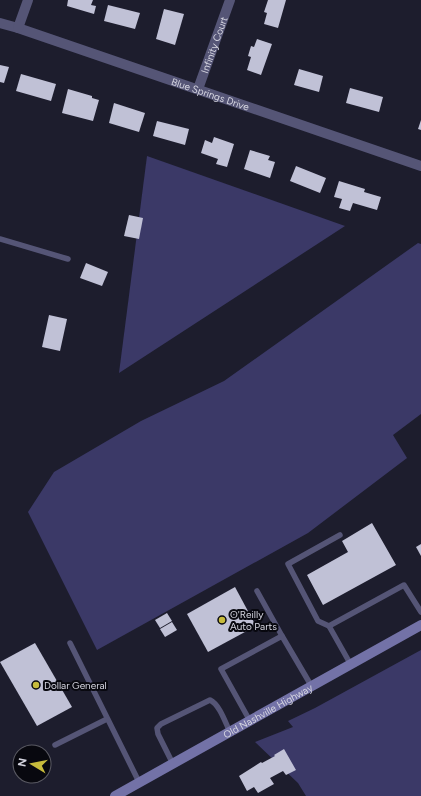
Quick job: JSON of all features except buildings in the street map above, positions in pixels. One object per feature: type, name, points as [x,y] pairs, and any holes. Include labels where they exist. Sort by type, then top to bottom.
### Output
[{"type":"main road","name":"Old Nashville Highway","points":[[115,796],[421,626]]},
{"type":"street","points":[[18,28],[28,0]]},
{"type":"street","name":"Infinity Court","points":[[198,89],[230,0]]},
{"type":"street","name":"Blue Springs Drive","points":[[0,23],[421,166]]},
{"type":"lane","points":[[0,239],[68,259]]},
{"type":"lane","points":[[340,534],[288,564],[318,621],[329,626],[351,665]]},
{"type":"lane","points":[[329,626],[404,585],[421,612]]},
{"type":"lane","points":[[257,591],[312,687]]},
{"type":"lane","points":[[250,721],[221,669],[282,636]]},
{"type":"lane","points":[[70,643],[139,782]]},
{"type":"lane","points":[[173,764],[158,734],[157,728],[161,724],[210,700],[217,706],[230,732]]},
{"type":"lane","points":[[55,745],[107,719]]},
{"type":"shaded area","points":[[147,156],[345,226],[119,373]]},
{"type":"shaded area","points":[[418,243],[421,244],[421,414],[393,435],[407,458],[308,533],[97,650],[28,512],[54,472],[141,421],[224,381]]},
{"type":"shaded area","points":[[421,650],[421,796],[306,796],[298,783],[255,742],[293,727],[288,721],[315,708]]},
{"type":"place","name":"O'Reilly Auto Parts","points":[[222,620]]},
{"type":"place","name":"Dollar General","points":[[36,685]]}]
